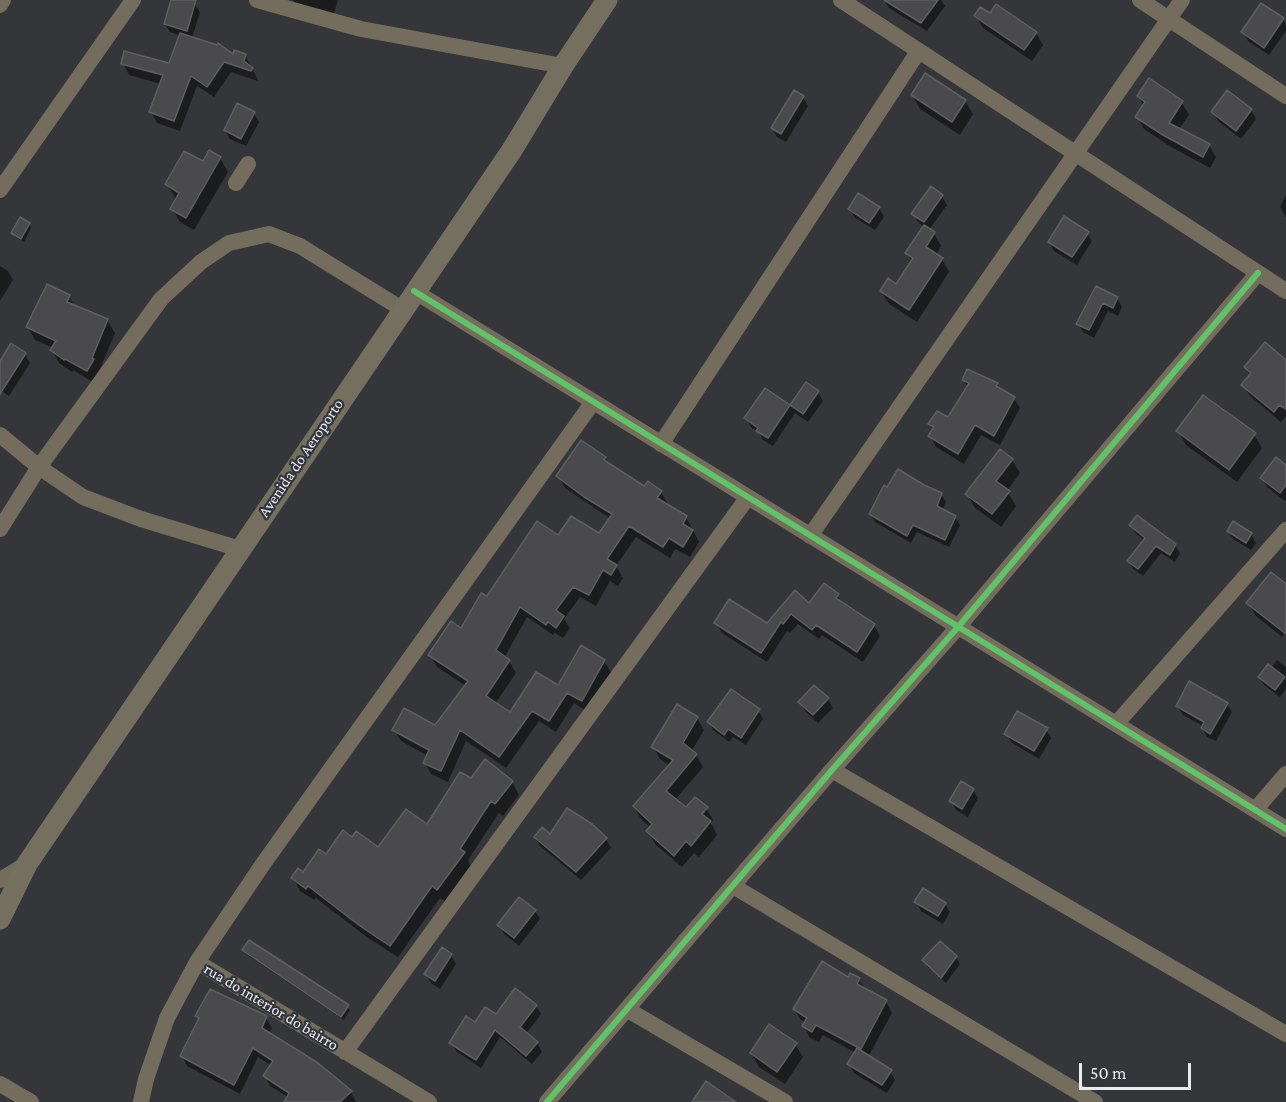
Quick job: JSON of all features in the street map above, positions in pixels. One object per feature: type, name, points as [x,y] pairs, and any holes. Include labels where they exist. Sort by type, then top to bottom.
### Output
[{"type":"main road","name":"Avenida do Aeroporto","points":[[0,919],[27,864],[414,291],[512,150],[562,66],[608,0]]},
{"type":"street","points":[[0,5],[3,0]]},
{"type":"street","points":[[0,190],[134,0]]},
{"type":"street","points":[[257,0],[361,29],[562,66]]},
{"type":"street","points":[[840,0],[1286,291]]},
{"type":"street","points":[[1140,0],[1286,96]]},
{"type":"street","points":[[810,536],[1182,0]]},
{"type":"street","points":[[661,444],[918,52]]},
{"type":"street","points":[[236,183],[248,164]]},
{"type":"street","points":[[0,529],[39,467],[161,299],[201,262],[229,243],[269,234],[300,246],[402,309]]},
{"type":"street","points":[[547,1102],[958,627],[1258,273]]},
{"type":"street","points":[[414,291],[1286,829]]},
{"type":"street","points":[[141,1102],[167,1018],[197,962],[263,864],[593,402]]},
{"type":"street","points":[[0,435],[39,467],[83,497],[141,519],[240,549]]},
{"type":"street","points":[[345,1052],[748,497]]},
{"type":"street","points":[[1116,724],[1286,530]]},
{"type":"street","points":[[832,770],[1286,1034]]},
{"type":"street","points":[[1255,810],[1286,774]]},
{"type":"street","points":[[0,880],[27,864]]},
{"type":"street","points":[[733,886],[1095,1102]]},
{"type":"street","name":"rua do interior do bairro","points":[[197,962],[429,1102]]},
{"type":"street","points":[[627,1010],[785,1102]]},
{"type":"street","points":[[0,1084],[31,1102]]},
{"type":"building","points":[[171,0],[196,0],[187,31],[164,24]]},
{"type":"building","points":[[884,0],[938,0],[921,23]]},
{"type":"building","points":[[1261,3],[1284,18],[1264,48],[1241,32]]},
{"type":"building","points":[[996,4],[1037,32],[1024,50],[974,16],[980,7],[990,13]]},
{"type":"building","points":[[180,33],[217,45],[218,43],[233,54],[234,50],[246,54],[244,61],[253,68],[251,71],[224,62],[207,87],[191,76],[174,121],[149,112],[163,75],[121,64],[124,51],[169,63]]},
{"type":"building","points":[[925,73],[966,100],[952,122],[911,95]]},
{"type":"building","points":[[1149,78],[1183,101],[1169,123],[1210,144],[1203,157],[1135,117],[1145,102],[1137,96]]},
{"type":"building","points":[[794,90],[804,96],[781,134],[771,128]]},
{"type":"building","points":[[1227,90],[1252,109],[1236,131],[1211,112]]},
{"type":"building","points":[[237,103],[255,112],[241,139],[224,130]]},
{"type":"building","points":[[209,150],[221,157],[186,218],[170,209],[179,193],[165,184],[184,151],[203,161]]},
{"type":"building","points":[[931,186],[943,195],[924,222],[911,214]]},
{"type":"building","points":[[858,193],[880,207],[869,223],[848,209]]},
{"type":"building","points":[[1064,216],[1089,232],[1072,257],[1048,242]]},
{"type":"building","points":[[20,217],[30,223],[21,239],[11,233]]},
{"type":"building","points":[[924,225],[935,232],[926,247],[943,258],[909,310],[880,291],[888,278],[896,284],[913,258],[905,253]]},
{"type":"building","points":[[47,284],[70,295],[67,302],[108,319],[92,358],[94,359],[87,371],[50,350],[56,341],[26,327]]},
{"type":"building","points":[[1096,286],[1118,297],[1113,308],[1103,303],[1089,330],[1076,324]]},
{"type":"building","points":[[1265,342],[1286,360],[1286,409],[1279,405],[1274,412],[1241,385],[1251,373],[1244,367]]},
{"type":"building","points":[[11,343],[26,353],[0,394],[0,361]]},
{"type":"building","points":[[967,369],[998,383],[996,386],[1015,397],[994,436],[975,425],[958,454],[928,436],[934,427],[928,424],[937,411],[948,417],[969,383],[962,380]]},
{"type":"building","points":[[806,382],[819,391],[803,414],[790,405]]},
{"type":"building","points":[[765,388],[790,405],[768,438],[756,431],[758,428],[744,418]]},
{"type":"building","points":[[1203,395],[1256,433],[1229,470],[1176,431]]},
{"type":"building","points":[[581,440],[606,457],[604,460],[644,486],[648,481],[662,491],[657,498],[687,516],[683,524],[693,530],[683,547],[669,538],[663,547],[629,526],[607,559],[617,565],[611,575],[603,570],[589,595],[573,587],[556,610],[564,616],[556,628],[548,622],[546,625],[520,607],[496,650],[510,660],[486,696],[510,712],[536,672],[558,685],[581,645],[605,660],[582,701],[567,693],[549,721],[532,711],[499,757],[460,730],[441,771],[423,763],[429,750],[392,730],[404,708],[435,725],[468,681],[428,655],[451,621],[461,628],[481,593],[487,596],[537,521],[558,535],[571,516],[599,533],[612,514],[556,476]]},
{"type":"building","points":[[1000,449],[1013,459],[996,481],[1010,491],[992,514],[965,494]]},
{"type":"building","points":[[1276,457],[1286,465],[1286,485],[1280,493],[1260,478]]},
{"type":"building","points":[[898,469],[942,493],[937,506],[956,516],[945,540],[913,525],[907,536],[869,514],[884,485],[887,487]]},
{"type":"building","points":[[1137,515],[1176,544],[1170,555],[1156,546],[1138,569],[1127,561],[1145,538],[1129,525]]},
{"type":"building","points":[[1233,521],[1252,533],[1246,543],[1227,531]]},
{"type":"building","points":[[1271,572],[1286,584],[1286,634],[1246,603]]},
{"type":"building","points":[[824,583],[839,594],[836,598],[875,624],[857,652],[816,625],[812,630],[791,614],[783,624],[781,622],[761,653],[714,623],[729,599],[767,623],[795,590],[809,603]]},
{"type":"building","points":[[1268,664],[1285,677],[1275,690],[1258,677]]},
{"type":"building","points":[[1189,681],[1228,703],[1210,734],[1201,728],[1204,722],[1176,706]]},
{"type":"building","points":[[814,685],[829,698],[813,715],[798,702]]},
{"type":"building","points":[[731,689],[760,709],[741,738],[728,729],[724,735],[707,722]]},
{"type":"building","points":[[677,704],[698,717],[683,743],[697,754],[666,791],[686,807],[695,797],[708,807],[702,814],[711,821],[691,846],[686,841],[674,856],[646,831],[652,824],[633,806],[673,760],[651,747]]},
{"type":"building","points":[[1017,711],[1048,728],[1034,751],[1004,734]]},
{"type":"building","points":[[485,759],[513,781],[495,804],[491,801],[460,849],[465,852],[437,890],[432,886],[390,946],[308,886],[306,889],[291,878],[298,868],[303,872],[319,849],[326,854],[343,830],[352,837],[356,831],[378,847],[406,809],[427,824],[460,772],[471,778]]},
{"type":"building","points":[[961,781],[974,789],[962,809],[949,801]]},
{"type":"building","points":[[567,808],[592,824],[607,838],[576,872],[534,837],[542,827],[550,834]]},
{"type":"building","points":[[923,888],[946,903],[938,916],[914,902]]},
{"type":"building","points":[[519,897],[536,910],[514,938],[497,925]]},
{"type":"building","points":[[249,940],[349,1005],[341,1017],[242,950]]},
{"type":"building","points":[[940,941],[957,956],[941,978],[922,960]]},
{"type":"building","points":[[442,947],[452,954],[435,981],[424,974]]},
{"type":"building","points":[[822,961],[848,977],[850,973],[860,978],[857,984],[887,1000],[861,1049],[816,1025],[812,1032],[802,1026],[807,1018],[793,1009]]},
{"type":"building","points":[[515,988],[537,1005],[520,1027],[538,1042],[526,1056],[495,1030],[476,1060],[449,1043],[466,1016],[475,1022],[485,1007],[496,1014]]},
{"type":"building","points":[[210,989],[267,1016],[262,1028],[318,1063],[352,1091],[340,1102],[284,1102],[289,1093],[263,1076],[273,1061],[253,1048],[234,1085],[180,1056],[199,1018],[195,1016]]},
{"type":"building","points":[[769,1024],[797,1043],[777,1072],[750,1053]]},
{"type":"building","points":[[857,1048],[892,1070],[882,1085],[847,1064]]},
{"type":"building","points":[[706,1081],[736,1102],[692,1102]]},
{"type":"cycle path","points":[[547,1102],[958,627],[1258,273]]},
{"type":"cycle path","points":[[414,291],[1286,829]]}]
